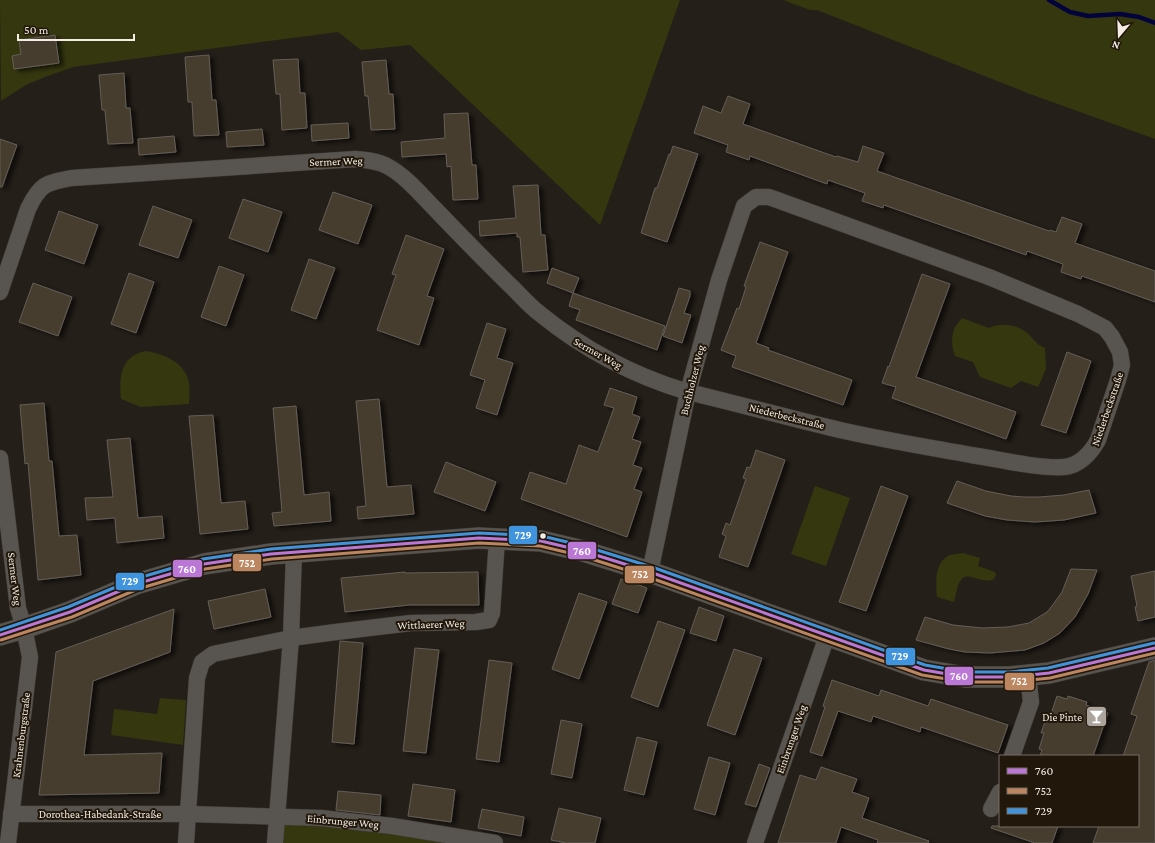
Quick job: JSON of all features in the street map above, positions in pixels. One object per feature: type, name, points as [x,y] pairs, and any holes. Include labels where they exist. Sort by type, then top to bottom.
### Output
[{"type":"street","name":"Sermer Weg","points":[[0,292],[28,208],[34,196],[44,185],[55,181],[72,178],[355,159],[369,160],[387,166],[409,183],[497,273],[538,312],[567,335],[588,348],[634,372],[667,386],[688,392]]},
{"type":"street","name":"Niederbeckstraße","points":[[688,392],[842,430],[912,445],[1040,466],[1065,468],[1075,464],[1093,449],[1098,440],[1122,365],[1120,352],[1112,336],[1105,328],[1078,314],[960,265],[769,197],[756,197]]},
{"type":"street","name":"Buchholzer Weg","points":[[650,572],[688,392],[719,280],[744,206],[756,197]]},
{"type":"street","name":"Sermer Weg","points":[[0,458],[18,608],[24,628]]},
{"type":"street","points":[[0,635],[70,612],[136,584],[212,563],[271,554],[478,538],[541,541],[576,549],[650,572],[924,670],[965,677],[1010,677],[1050,673],[1155,648]]},
{"type":"street","name":"Wittlaerer Weg","points":[[186,843],[197,678],[202,662],[213,654],[291,638],[411,623],[476,622],[489,620],[492,613],[497,539]]},
{"type":"street","points":[[275,843],[291,638],[294,552]]},
{"type":"street","name":"Krahnenburgstraße","points":[[8,843],[30,657],[24,628]]},
{"type":"street","name":"Einbrunger Weg","points":[[755,843],[827,636]]},
{"type":"street","points":[[1012,755],[1031,702],[1028,675]]},
{"type":"street","points":[[991,809],[999,794]]},
{"type":"street","name":"Dorothea-Habedank-Straße","points":[[11,814],[189,814]]},
{"type":"street","name":"Einbrunger Weg","points":[[189,814],[329,818],[392,826],[495,843]]},
{"type":"shaded area","points":[[0,0],[680,0],[600,225],[410,45],[361,50],[338,32],[73,67],[26,85],[1,101]]},
{"type":"shaded area","points":[[783,0],[1155,0],[1155,139],[1030,94],[817,10],[810,10]]},
{"type":"shaded area","points":[[962,318],[989,328],[1001,325],[1015,326],[1026,332],[1038,344],[1045,348],[1046,369],[1038,387],[1021,381],[1011,388],[980,377],[973,362],[955,356],[952,346],[952,336],[958,322]]},
{"type":"shaded area","points":[[146,351],[170,359],[184,370],[189,383],[189,404],[141,407],[121,399],[121,375],[126,363],[137,354]]},
{"type":"shaded area","points":[[815,486],[850,498],[826,566],[791,554]]},
{"type":"shaded area","points":[[963,553],[980,558],[978,566],[995,572],[996,575],[994,579],[985,580],[967,576],[961,580],[958,585],[954,602],[937,597],[937,573],[941,563],[950,555]]},
{"type":"shaded area","points":[[160,698],[186,700],[183,745],[111,735],[114,709],[157,714]]},
{"type":"shaded area","points":[[290,820],[495,843],[278,843],[280,827]]},
{"type":"building","points":[[55,35],[59,63],[14,69],[12,56],[21,54],[19,40]]},
{"type":"building","points":[[209,55],[212,100],[216,100],[219,135],[194,136],[192,102],[188,102],[185,57]]},
{"type":"building","points":[[298,59],[300,93],[305,93],[307,128],[282,130],[280,94],[276,94],[273,60]]},
{"type":"building","points":[[386,60],[389,94],[393,94],[395,129],[371,130],[368,96],[365,96],[362,62]]},
{"type":"building","points":[[124,73],[126,108],[130,108],[133,143],[108,144],[105,110],[102,110],[99,75]]},
{"type":"building","points":[[728,96],[750,104],[743,124],[836,157],[858,162],[863,146],[884,153],[877,171],[1049,231],[1056,232],[1062,217],[1082,224],[1075,243],[1155,271],[1155,302],[1082,276],[1081,279],[1061,272],[1063,264],[1027,251],[1026,255],[884,205],[883,208],[862,201],[865,193],[828,180],[827,184],[750,156],[749,160],[726,152],[728,145],[694,133],[703,106],[721,113]]},
{"type":"building","points":[[468,113],[472,165],[476,165],[478,199],[453,200],[451,166],[447,167],[446,154],[402,157],[401,142],[445,138],[444,114]]},
{"type":"building","points":[[348,123],[349,138],[312,141],[311,125]]},
{"type":"building","points":[[262,129],[264,145],[227,147],[226,132]]},
{"type":"building","points":[[174,136],[176,152],[139,155],[138,139]]},
{"type":"building","points":[[0,139],[17,145],[2,187],[0,187]]},
{"type":"building","points":[[673,146],[698,154],[667,242],[641,233],[655,188],[657,188]]},
{"type":"building","points":[[538,185],[541,235],[545,235],[548,270],[523,272],[520,237],[517,237],[517,233],[480,236],[479,221],[516,218],[513,186]]},
{"type":"building","points":[[333,192],[372,205],[358,244],[319,230]]},
{"type":"building","points":[[243,199],[282,212],[268,252],[229,238]]},
{"type":"building","points":[[153,206],[192,220],[178,258],[139,245]]},
{"type":"building","points":[[59,211],[98,225],[84,264],[45,250]]},
{"type":"building","points":[[406,235],[444,249],[427,296],[434,298],[419,345],[377,330],[396,275],[392,274]]},
{"type":"building","points":[[760,242],[788,252],[756,343],[769,348],[768,350],[852,380],[843,405],[732,367],[736,356],[721,350],[737,308],[739,309],[746,287],[744,286]]},
{"type":"building","points":[[309,259],[335,268],[316,319],[291,310]]},
{"type":"building","points":[[219,266],[244,275],[226,326],[201,317]]},
{"type":"building","points":[[552,268],[579,278],[573,293],[547,283]]},
{"type":"building","points":[[129,273],[154,282],[136,333],[111,324]]},
{"type":"building","points":[[922,274],[950,284],[916,377],[1016,412],[1006,439],[892,398],[896,387],[882,383]]},
{"type":"building","points":[[33,283],[72,297],[58,336],[19,322]]},
{"type":"building","points":[[679,288],[690,291],[690,296],[684,313],[691,315],[682,343],[663,336]]},
{"type":"building","points":[[573,293],[665,326],[657,350],[576,320],[580,310],[569,306]]},
{"type":"building","points":[[487,323],[506,329],[497,358],[513,363],[497,415],[476,408],[485,380],[470,375]]},
{"type":"building","points":[[1067,352],[1091,361],[1066,433],[1041,425]]},
{"type":"building","points":[[610,388],[637,397],[632,414],[640,417],[632,439],[641,442],[633,465],[642,468],[634,489],[642,492],[627,537],[521,499],[530,472],[566,484],[579,445],[598,452],[614,408],[604,405]]},
{"type":"building","points":[[379,399],[387,487],[411,485],[414,514],[358,519],[357,507],[366,506],[356,401]]},
{"type":"building","points":[[44,403],[49,461],[52,461],[59,536],[77,535],[81,575],[38,580],[28,463],[25,464],[20,405]]},
{"type":"building","points":[[296,406],[304,495],[329,492],[331,521],[274,526],[272,513],[282,512],[273,408]]},
{"type":"building","points":[[213,415],[221,503],[245,501],[248,529],[200,534],[189,416]]},
{"type":"building","points":[[130,438],[138,518],[162,516],[164,538],[117,543],[115,518],[87,520],[85,498],[113,497],[107,440]]},
{"type":"building","points":[[756,450],[785,460],[748,567],[719,557],[726,536],[722,534],[726,523],[730,525],[746,479],[743,478],[747,467],[750,468]]},
{"type":"building","points":[[446,462],[496,482],[485,511],[434,492]]},
{"type":"building","points":[[957,481],[986,491],[1024,497],[1064,495],[1089,490],[1096,513],[1064,520],[1035,522],[1007,520],[985,516],[947,503]]},
{"type":"building","points":[[881,486],[908,496],[866,611],[839,602]]},
{"type":"building","points":[[1071,569],[1097,570],[1088,594],[1075,617],[1060,633],[1044,643],[1025,650],[990,653],[965,652],[916,640],[925,617],[953,625],[982,628],[1008,627],[1029,623],[1047,612],[1052,606],[1062,592]]},
{"type":"building","points":[[1155,571],[1155,617],[1138,621],[1135,607],[1137,606],[1131,576]]},
{"type":"building","points":[[405,572],[478,572],[479,605],[409,605],[345,612],[341,578]]},
{"type":"building","points":[[621,579],[647,588],[638,613],[612,604]]},
{"type":"building","points":[[265,589],[271,617],[214,629],[208,601]]},
{"type":"building","points":[[579,593],[607,602],[579,679],[552,669]]},
{"type":"building","points":[[699,607],[724,616],[716,641],[690,633]]},
{"type":"building","points":[[174,609],[170,652],[93,681],[84,755],[162,753],[159,793],[39,795],[56,652]]},
{"type":"building","points":[[658,621],[685,630],[658,707],[631,697]]},
{"type":"building","points":[[340,641],[363,643],[354,744],[332,742]]},
{"type":"building","points":[[415,648],[439,650],[426,753],[403,751]]},
{"type":"building","points":[[734,649],[762,658],[735,735],[707,725]]},
{"type":"building","points":[[489,660],[512,663],[499,762],[476,759]]},
{"type":"building","points":[[1155,660],[1155,843],[1093,843],[1099,827],[1139,827],[1139,755],[1123,755],[1137,716],[1131,714],[1149,662]]},
{"type":"building","points":[[832,680],[879,696],[881,690],[928,706],[931,699],[1008,725],[998,753],[921,727],[920,732],[873,716],[871,722],[838,711],[822,756],[810,752]]},
{"type":"building","points":[[1057,696],[1067,699],[1068,696],[1087,702],[1086,705],[1108,713],[1093,755],[1040,755],[1042,750],[1039,749],[1044,733],[1041,733],[1048,713],[1051,714]]},
{"type":"building","points":[[561,720],[582,724],[572,778],[551,774]]},
{"type":"building","points":[[637,737],[657,742],[644,795],[624,790]]},
{"type":"building","points":[[709,757],[730,763],[715,815],[694,809]]},
{"type":"building","points":[[759,764],[770,768],[756,807],[745,804]]},
{"type":"building","points":[[821,767],[857,779],[852,792],[869,798],[862,818],[929,841],[928,843],[877,843],[878,840],[841,827],[836,843],[778,843],[800,775],[816,780]]},
{"type":"building","points":[[413,784],[455,790],[451,822],[408,816]]},
{"type":"building","points":[[338,791],[381,795],[380,815],[336,810]]},
{"type":"building","points":[[559,808],[601,818],[595,843],[566,843],[551,840]]},
{"type":"building","points":[[482,809],[524,817],[521,836],[478,828]]},
{"type":"building","points":[[992,826],[1058,827],[1052,843],[1035,843],[991,828]]},
{"type":"waterway","points":[[1049,0],[1070,12],[1088,16],[1120,14],[1139,17],[1155,23]]},
{"type":"transit line","name":"729","points":[[0,630],[68,607],[135,579],[203,559],[271,549],[479,533],[542,536],[584,546],[652,567],[925,665],[965,672],[1010,672],[1048,668],[1154,643]]},
{"type":"transit line","name":"760","points":[[0,635],[70,612],[136,584],[204,564],[271,554],[479,538],[541,541],[583,551],[650,572],[924,670],[965,677],[1010,677],[1049,673],[1155,648]]},
{"type":"transit line","name":"752","points":[[1,640],[72,617],[138,589],[205,569],[272,559],[479,543],[540,546],[582,556],[648,577],[922,675],[965,682],[1011,682],[1050,678],[1155,653]]},
{"type":"place","name":"Die Pinte","points":[[1097,717]]}]
